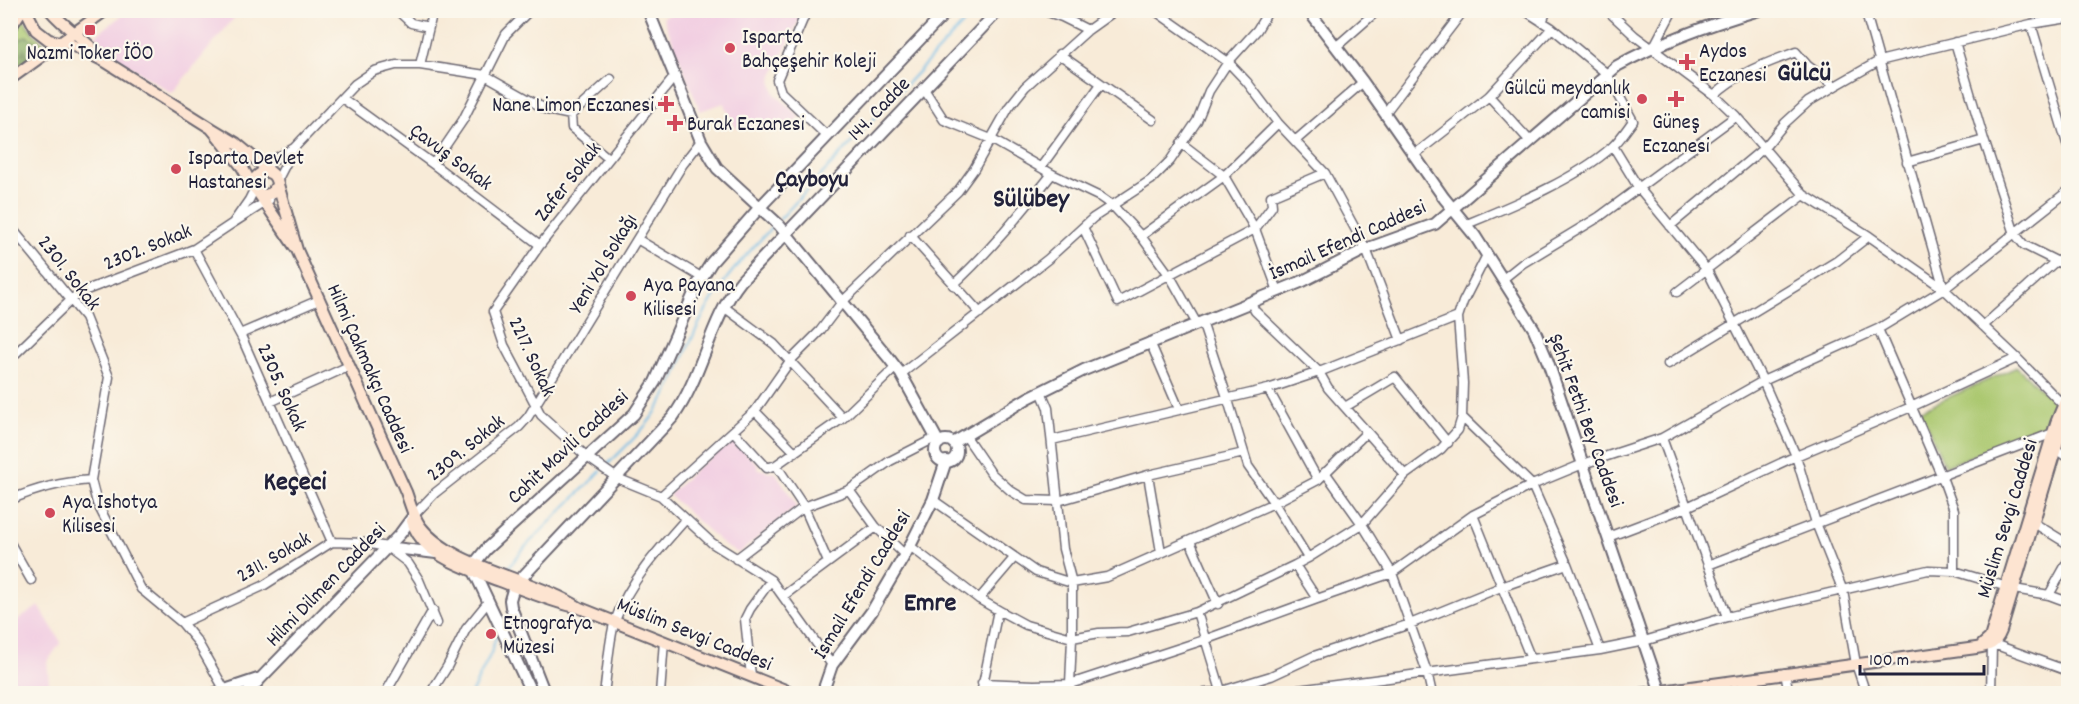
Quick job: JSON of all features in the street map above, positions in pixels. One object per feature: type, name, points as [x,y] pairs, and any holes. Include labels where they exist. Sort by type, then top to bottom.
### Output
[{"type":"main road","points":[[10,28],[24,10]]},
{"type":"main road","name":"Hilmi Çakmakçı Caddesi","points":[[24,10],[36,30],[49,40],[70,44],[106,62],[236,143],[270,177],[297,250],[410,502]]},
{"type":"main road","points":[[50,10],[63,25],[85,39],[106,62]]},
{"type":"main road","points":[[10,79],[106,10]]},
{"type":"main road","name":"Hilmi Çakmakçı Caddesi","points":[[211,128],[242,168],[297,250]]},
{"type":"main road","points":[[270,177],[269,194],[262,194],[256,190],[254,180],[270,177]]},
{"type":"main road","name":"Müslim Sevgi Caddesi","points":[[2010,588],[2057,450],[2068,394]]},
{"type":"main road","name":"Müslim Sevgi Caddesi","points":[[1990,643],[1999,637],[2010,588],[2053,433],[2067,408]]},
{"type":"main road","name":"Müslim Sevgi Caddesi","points":[[410,502],[418,535],[436,553],[456,564],[475,567]]},
{"type":"main road","name":"Müslim Sevgi Caddesi","points":[[413,517],[440,546],[475,567],[562,597],[579,608],[795,693]]},
{"type":"main road","points":[[1640,693],[1976,648],[1990,643]]},
{"type":"street","points":[[397,10],[411,23],[429,27]]},
{"type":"street","points":[[420,65],[433,10]]},
{"type":"street","points":[[433,164],[463,120],[506,34],[530,10]]},
{"type":"street","points":[[648,10],[701,141],[717,168],[782,229],[898,370],[937,440],[935,454],[939,459],[946,461],[955,456],[956,449],[953,443],[947,440],[937,440],[890,461],[849,490],[804,507],[736,559]]},
{"type":"street","points":[[807,10],[777,80],[781,92],[827,136]]},
{"type":"street","name":"144. Cadde","points":[[517,583],[678,411],[724,307],[741,281],[782,229],[924,89],[999,10]]},
{"type":"street","points":[[1042,10],[1065,14],[1088,30]]},
{"type":"street","points":[[832,665],[771,580],[712,543],[661,496],[755,411],[790,362],[820,331],[842,303],[958,191],[974,169],[1009,107],[1059,54],[1116,10]]},
{"type":"street","points":[[1154,10],[1228,62],[1247,82],[1278,123],[1324,173],[1366,249],[1401,340]]},
{"type":"street","points":[[734,432],[767,468],[776,465],[843,418],[898,370],[980,313],[1048,259],[1083,227],[1151,180],[1170,161],[1197,121],[1209,91],[1228,62],[1257,30],[1269,10]]},
{"type":"street","name":"Şehit Fethi Bey Caddesi","points":[[1308,10],[1337,46],[1414,155],[1467,224],[1503,279],[1541,345],[1660,690]]},
{"type":"street","points":[[1337,46],[1378,10]]},
{"type":"street","points":[[1385,113],[1464,10]]},
{"type":"street","points":[[1467,224],[1593,163],[1613,146],[1633,122],[1607,74],[1552,28],[1524,10]]},
{"type":"street","points":[[1542,22],[1547,10]]},
{"type":"street","points":[[1607,10],[1635,36],[1714,95],[1736,116],[1804,195],[1869,236],[1944,289],[2067,408]]},
{"type":"street","points":[[1653,49],[1673,10]]},
{"type":"street","name":"İsmail Efendi Caddesi","points":[[953,443],[1041,391],[1084,370],[1315,276],[1366,249],[1429,227],[1607,74],[1632,58],[1653,49],[1759,10]]},
{"type":"street","points":[[1865,10],[1944,289]]},
{"type":"street","name":"Cahit Mavili Caddesi","points":[[475,567],[486,549],[591,460],[634,414],[649,393],[701,278],[711,263],[763,210],[827,136],[942,13]]},
{"type":"street","points":[[1670,226],[1764,148],[1785,123],[1809,102],[1879,61],[2031,24],[2068,18]]},
{"type":"street","points":[[2031,24],[2067,142]]},
{"type":"street","points":[[1414,155],[1490,96],[1552,28]]},
{"type":"street","points":[[1954,42],[2015,234],[2024,245],[2068,267]]},
{"type":"street","points":[[1714,95],[1727,82],[1768,62],[1796,52],[1808,66],[1834,87]]},
{"type":"street","points":[[1059,54],[1153,120]]},
{"type":"street","points":[[270,177],[294,148],[355,84],[374,71],[396,65],[420,65],[485,75],[547,110],[571,115]]},
{"type":"street","name":"Zafer Sokak","points":[[493,312],[540,245],[675,76]]},
{"type":"street","points":[[571,115],[611,80]]},
{"type":"street","points":[[1295,141],[1363,82]]},
{"type":"street","points":[[1041,167],[1101,84]]},
{"type":"street","points":[[924,89],[944,120],[992,139],[1052,174],[1075,183],[1113,206],[1141,236],[1170,276],[1199,323],[1228,400],[1248,466],[1308,558]]},
{"type":"street","points":[[1490,96],[1529,140]]},
{"type":"street","name":"Çavuş Sokak","points":[[342,98],[540,245]]},
{"type":"street","points":[[571,115],[572,128],[608,158]]},
{"type":"street","points":[[1503,279],[1523,263],[1599,217],[1736,116]]},
{"type":"street","points":[[1141,236],[1224,176],[1278,123]]},
{"type":"street","points":[[1907,162],[1984,140]]},
{"type":"street","name":"Yeni Yol Sokağı","points":[[536,405],[683,164],[701,141]]},
{"type":"street","points":[[1182,143],[1224,176],[1255,230],[1278,291]]},
{"type":"street","points":[[1613,146],[1638,187],[1707,270],[1763,381],[1796,456],[1816,523],[1843,591],[1856,664],[1866,693]]},
{"type":"street","name":"2302. Sokak","points":[[10,359],[72,298],[88,289],[194,249],[266,203],[273,195],[270,177],[294,148]]},
{"type":"street","points":[[1083,227],[1119,302],[1255,230],[1272,206],[1271,196],[1324,173]]},
{"type":"street","points":[[953,285],[977,263],[1052,174]]},
{"type":"street","name":"2302. Sokak","points":[[233,223],[256,190]]},
{"type":"street","points":[[982,683],[1070,689],[1392,573],[1473,515],[1532,485],[1583,464],[1662,438],[1763,381],[1878,329],[1944,289],[2068,191]]},
{"type":"street","points":[[1677,292],[1804,195]]},
{"type":"street","name":"2301. Sokak","points":[[10,226],[72,298],[89,324],[109,376],[91,480]]},
{"type":"street","points":[[910,235],[980,313]]},
{"type":"street","points":[[1668,364],[1838,261],[1869,236]]},
{"type":"street","points":[[637,239],[701,278]]},
{"type":"street","name":"2305. Sokak","points":[[194,249],[240,334],[332,542]]},
{"type":"street","points":[[849,490],[876,527],[907,551],[979,599],[1026,625],[1072,638],[1100,633],[1128,632],[1197,612],[1218,604],[1232,594],[1295,565],[1362,525],[1405,475],[1448,443],[1458,430],[1462,417],[1463,383],[1458,318],[1463,302],[1487,255]]},
{"type":"street","points":[[1983,326],[2056,261]]},
{"type":"street","points":[[240,334],[319,300]]},
{"type":"street","points":[[1251,303],[1256,311],[1319,372],[1328,388],[1405,475]]},
{"type":"street","points":[[724,307],[774,344],[843,418]]},
{"type":"street","name":"2217. Sokak","points":[[493,312],[504,345],[541,415],[591,460],[615,476],[661,496]]},
{"type":"street","points":[[1052,440],[1268,389],[1319,372],[1458,318]]},
{"type":"street","points":[[1878,329],[1954,510],[1954,571]]},
{"type":"street","points":[[1150,342],[1179,409]]},
{"type":"street","points":[[1608,537],[1687,507],[2017,358]]},
{"type":"street","points":[[270,402],[349,366]]},
{"type":"street","points":[[1345,407],[1395,377],[1448,443]]},
{"type":"street","points":[[1268,389],[1318,480]]},
{"type":"street","points":[[1041,391],[1048,408],[1063,549],[1072,583],[1070,689]]},
{"type":"street","name":"2309. Sokak","points":[[413,517],[435,493],[519,427],[536,405]]},
{"type":"street","points":[[755,411],[795,452]]},
{"type":"street","points":[[1462,417],[1532,485],[1567,564],[1600,650]]},
{"type":"street","points":[[933,500],[1036,572],[1072,583],[1107,577],[1274,503],[1318,480],[1367,432]]},
{"type":"street","points":[[1708,565],[2053,433]]},
{"type":"street","points":[[965,435],[991,473],[1011,491],[1026,500],[1058,501],[1148,475],[1244,453]]},
{"type":"street","points":[[1662,438],[1727,618]]},
{"type":"street","points":[[2057,450],[2068,458]]},
{"type":"street","name":"İsmail Efendi Caddesi","points":[[822,693],[832,665],[872,611],[907,551],[933,500],[946,461]]},
{"type":"street","points":[[776,465],[804,507],[828,562]]},
{"type":"street","points":[[1325,472],[1392,573],[1427,672],[1432,693]]},
{"type":"street","points":[[1148,475],[1161,552]]},
{"type":"street","points":[[10,500],[37,489],[91,480],[97,503],[138,586],[182,623],[201,647],[226,692]]},
{"type":"street","points":[[1473,515],[1531,659]]},
{"type":"street","name":"Hilmi Dilmen Caddesi","points":[[247,693],[413,517]]},
{"type":"street","points":[[604,693],[615,622],[628,594],[658,550],[686,519]]},
{"type":"street","points":[[2034,523],[2068,544]]},
{"type":"street","points":[[783,596],[876,527]]},
{"type":"street","points":[[1190,541],[1218,604]]},
{"type":"street","name":"2311. Sokak","points":[[182,623],[263,586],[332,542],[365,543],[387,547]]},
{"type":"street","points":[[10,543],[31,580]]},
{"type":"street","points":[[387,547],[436,553]]},
{"type":"street","points":[[387,547],[414,570],[437,623]]},
{"type":"street","points":[[979,599],[1014,558]]},
{"type":"street","points":[[2049,595],[2068,561]]},
{"type":"street","points":[[1198,693],[1224,693],[1271,676],[1314,656],[1410,624],[1502,586],[1567,564]]},
{"type":"street","points":[[1295,565],[1317,599]]},
{"type":"street","points":[[475,567],[488,602],[532,693]]},
{"type":"street","points":[[1268,693],[1600,650],[1928,570],[1954,571],[2068,602]]},
{"type":"street","points":[[751,676],[745,619],[771,580]]},
{"type":"street","points":[[517,583],[510,600],[510,607],[545,693]]},
{"type":"street","points":[[430,693],[447,667],[466,629],[488,602]]},
{"type":"street","points":[[385,693],[433,610]]},
{"type":"street","points":[[981,693],[998,610]]},
{"type":"street","points":[[1197,612],[1224,693]]},
{"type":"street","points":[[660,693],[664,641]]},
{"type":"street","points":[[1991,693],[1990,643],[2067,668]]},
{"type":"street","points":[[1785,673],[1790,693]]},
{"type":"street","name":"Hilmi Dilmen Caddesi","points":[[213,693],[226,692],[261,678]]},
{"type":"shaded area","points":[[238,10],[239,12],[172,93],[120,60],[96,35],[128,11]]},
{"type":"shaded area","name":"Isparta Bahçeşehir Koleji","points":[[681,10],[803,11],[771,80],[775,94],[800,117],[789,129],[736,128],[724,103],[700,111],[663,17]]},
{"type":"shaded area","points":[[734,441],[758,465],[758,469],[776,473],[797,506],[739,553],[726,547],[669,495],[698,467]]},
{"type":"shaded area","points":[[39,606],[61,642],[47,662],[50,693],[11,693],[11,624]]},
{"type":"green space","points":[[22,17],[33,33],[47,46],[11,73],[11,36]]},
{"type":"green space","points":[[26,36],[35,41],[38,49],[11,69],[11,44]]},
{"type":"green space","points":[[2017,367],[2056,403],[2052,427],[1945,466],[1920,410]]},
{"type":"waterway","points":[[780,219],[976,10]]},
{"type":"waterway","points":[[605,467],[650,420],[668,390],[715,296],[738,264],[774,225]]},
{"type":"waterway","points":[[508,568],[526,546],[601,471]]},
{"type":"waterway","points":[[471,694],[491,653],[498,630]]},
{"type":"place","name":"Nazmi Toker İÖO","points":[[90,30]]},
{"type":"place","name":"Isparta Bahçeşehir Koleji","points":[[730,48]]},
{"type":"place","name":"Aydos Eczanesi","points":[[1687,62]]},
{"type":"place","name":"Gülcü meydanlık camisi","points":[[1642,99]]},
{"type":"place","name":"Güneş Eczanesi","points":[[1676,99]]},
{"type":"place","name":"Nane Limon Eczanesi","points":[[666,104]]},
{"type":"place","name":"Burak Eczanesi","points":[[675,123]]},
{"type":"place","name":"Isparta Devlet Hastanesi","points":[[176,169]]},
{"type":"place","name":"Aya Payana Kilisesi","points":[[631,296]]},
{"type":"place","name":"Aya Ishotya Kilisesi","points":[[50,513]]},
{"type":"place","name":"Etnografya Müzesi","points":[[491,634]]},
{"type":"district","name":"Gülcü","points":[[1804,71]]},
{"type":"district","name":"Çayboyu","points":[[812,178]]},
{"type":"district","name":"Sülübey","points":[[1031,197]]},
{"type":"district","name":"Keçeci","points":[[295,480]]},
{"type":"district","name":"Emre","points":[[930,601]]}]
